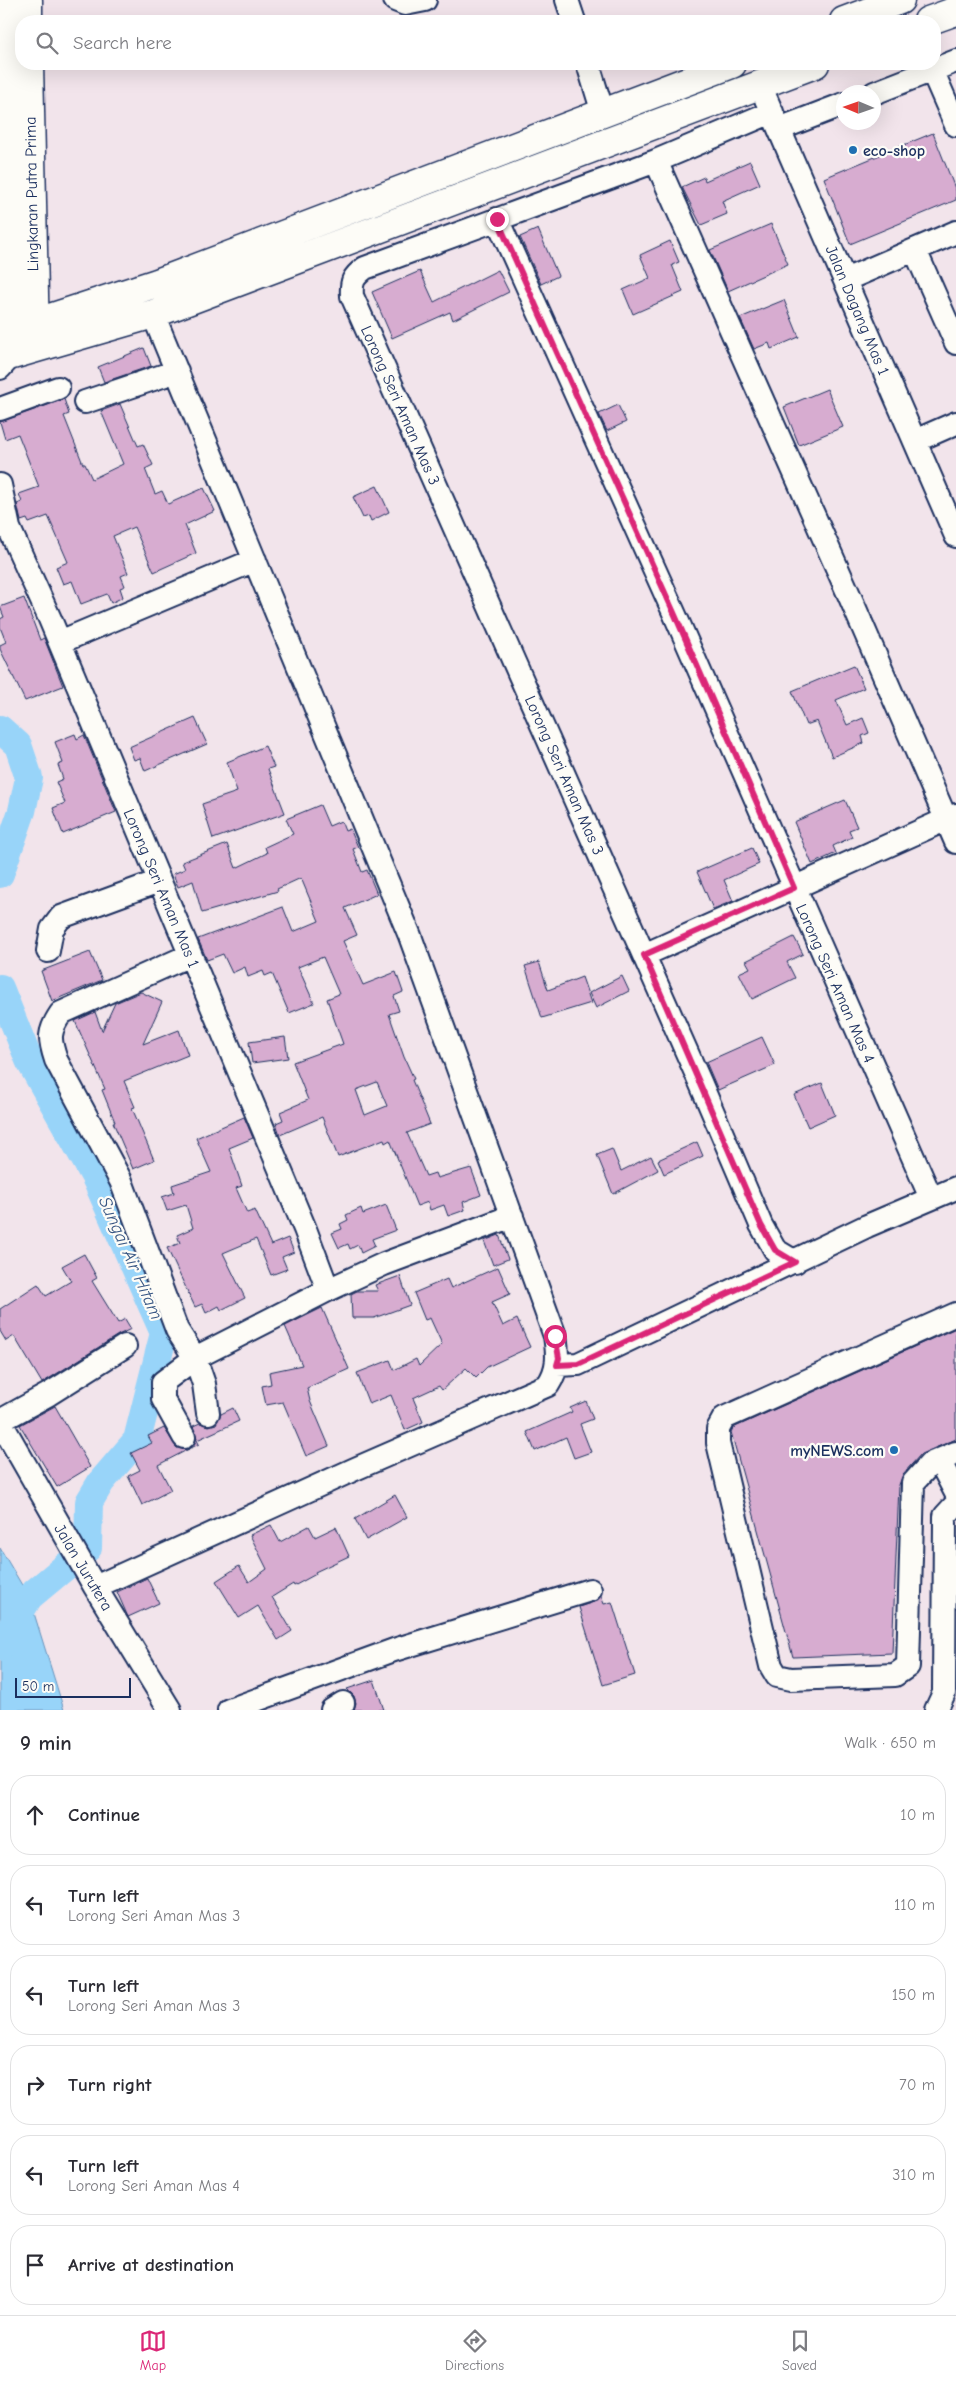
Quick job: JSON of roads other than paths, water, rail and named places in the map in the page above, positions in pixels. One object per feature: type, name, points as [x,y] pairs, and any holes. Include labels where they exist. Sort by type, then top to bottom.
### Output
[{"type":"main road","name":"Lingkaran Putra Prima","points":[[5,0],[13,346]]},
{"type":"main road","points":[[28,0],[28,15]]},
{"type":"main road","points":[[860,15],[900,0]]},
{"type":"main road","points":[[941,16],[956,10]]},
{"type":"main road","name":"Lingkaran Putra Prima","points":[[13,346],[29,70]]},
{"type":"main road","points":[[13,346],[157,282],[716,70]]},
{"type":"main road","points":[[13,346],[153,314],[798,70]]},
{"type":"street","points":[[395,0],[405,4],[425,0]]},
{"type":"street","points":[[567,0],[572,15]]},
{"type":"street","points":[[941,67],[956,61]]},
{"type":"street","points":[[590,70],[603,113]]},
{"type":"street","points":[[881,90],[932,70],[956,125]]},
{"type":"street","name":"Jalan Dagang Mas 1","points":[[760,84],[956,536]]},
{"type":"street","points":[[497,219],[776,120],[836,106]]},
{"type":"street","points":[[656,161],[850,597],[951,817],[956,842]]},
{"type":"street","name":"Lorong Seri Aman Mas 3","points":[[497,219],[365,268],[353,278],[351,284],[352,296],[644,955],[761,1225],[775,1250],[795,1262]]},
{"type":"street","name":"Lorong Seri Aman Mas 4","points":[[497,219],[675,615],[931,1198]]},
{"type":"street","points":[[845,280],[956,232]]},
{"type":"street","points":[[915,250],[956,343]]},
{"type":"street","points":[[95,1587],[355,1468],[548,1385],[556,1374],[559,1358],[555,1336],[410,936],[153,314]]},
{"type":"street","points":[[85,402],[177,371]]},
{"type":"street","points":[[0,409],[58,388]]},
{"type":"street","points":[[915,441],[956,423]]},
{"type":"street","name":"Lorong Seri Aman Mas 1","points":[[0,485],[9,528],[60,642],[305,1229],[328,1290]]},
{"type":"street","points":[[60,642],[255,560]]},
{"type":"street","points":[[644,955],[951,817]]},
{"type":"street","points":[[48,951],[52,930],[61,917],[159,881]]},
{"type":"street","points":[[190,955],[62,1013],[51,1026],[50,1042],[56,1060],[121,1181],[177,1330],[195,1358],[204,1384],[208,1413]]},
{"type":"street","points":[[557,1365],[578,1364],[956,1188]]},
{"type":"street","points":[[184,1437],[163,1399],[163,1382],[195,1358],[328,1290],[384,1264],[512,1216]]},
{"type":"street","points":[[956,1314],[724,1418],[718,1429],[718,1443],[771,1666],[777,1676],[791,1679],[895,1675],[908,1666],[911,1617],[913,1483],[930,1464],[947,1457],[956,1493]]},
{"type":"street","points":[[0,1421],[49,1394],[125,1346]]},
{"type":"street","name":"Jalan Jurutera","points":[[0,1421],[82,1565],[170,1710]]},
{"type":"street","points":[[936,1710],[944,1693],[945,1516],[956,1504]]},
{"type":"street","points":[[229,1710],[394,1650],[590,1590]]},
{"type":"street","points":[[911,1617],[945,1618]]},
{"type":"water","points":[[0,1548],[29,1597],[64,1710],[0,1710]]},
{"type":"waterway","name":"Sungai Air Hitam","points":[[0,729],[18,745],[29,778],[22,811],[0,874]]},
{"type":"waterway","name":"Sungai Air Hitam","points":[[0,988],[29,1060],[95,1177],[164,1333],[137,1440],[101,1482],[89,1502],[88,1548],[29,1597],[0,1647]]},
{"type":"place","name":"eco-shop","points":[[853,150]]},
{"type":"place","name":"myNEWS.com","points":[[894,1450]]}]
